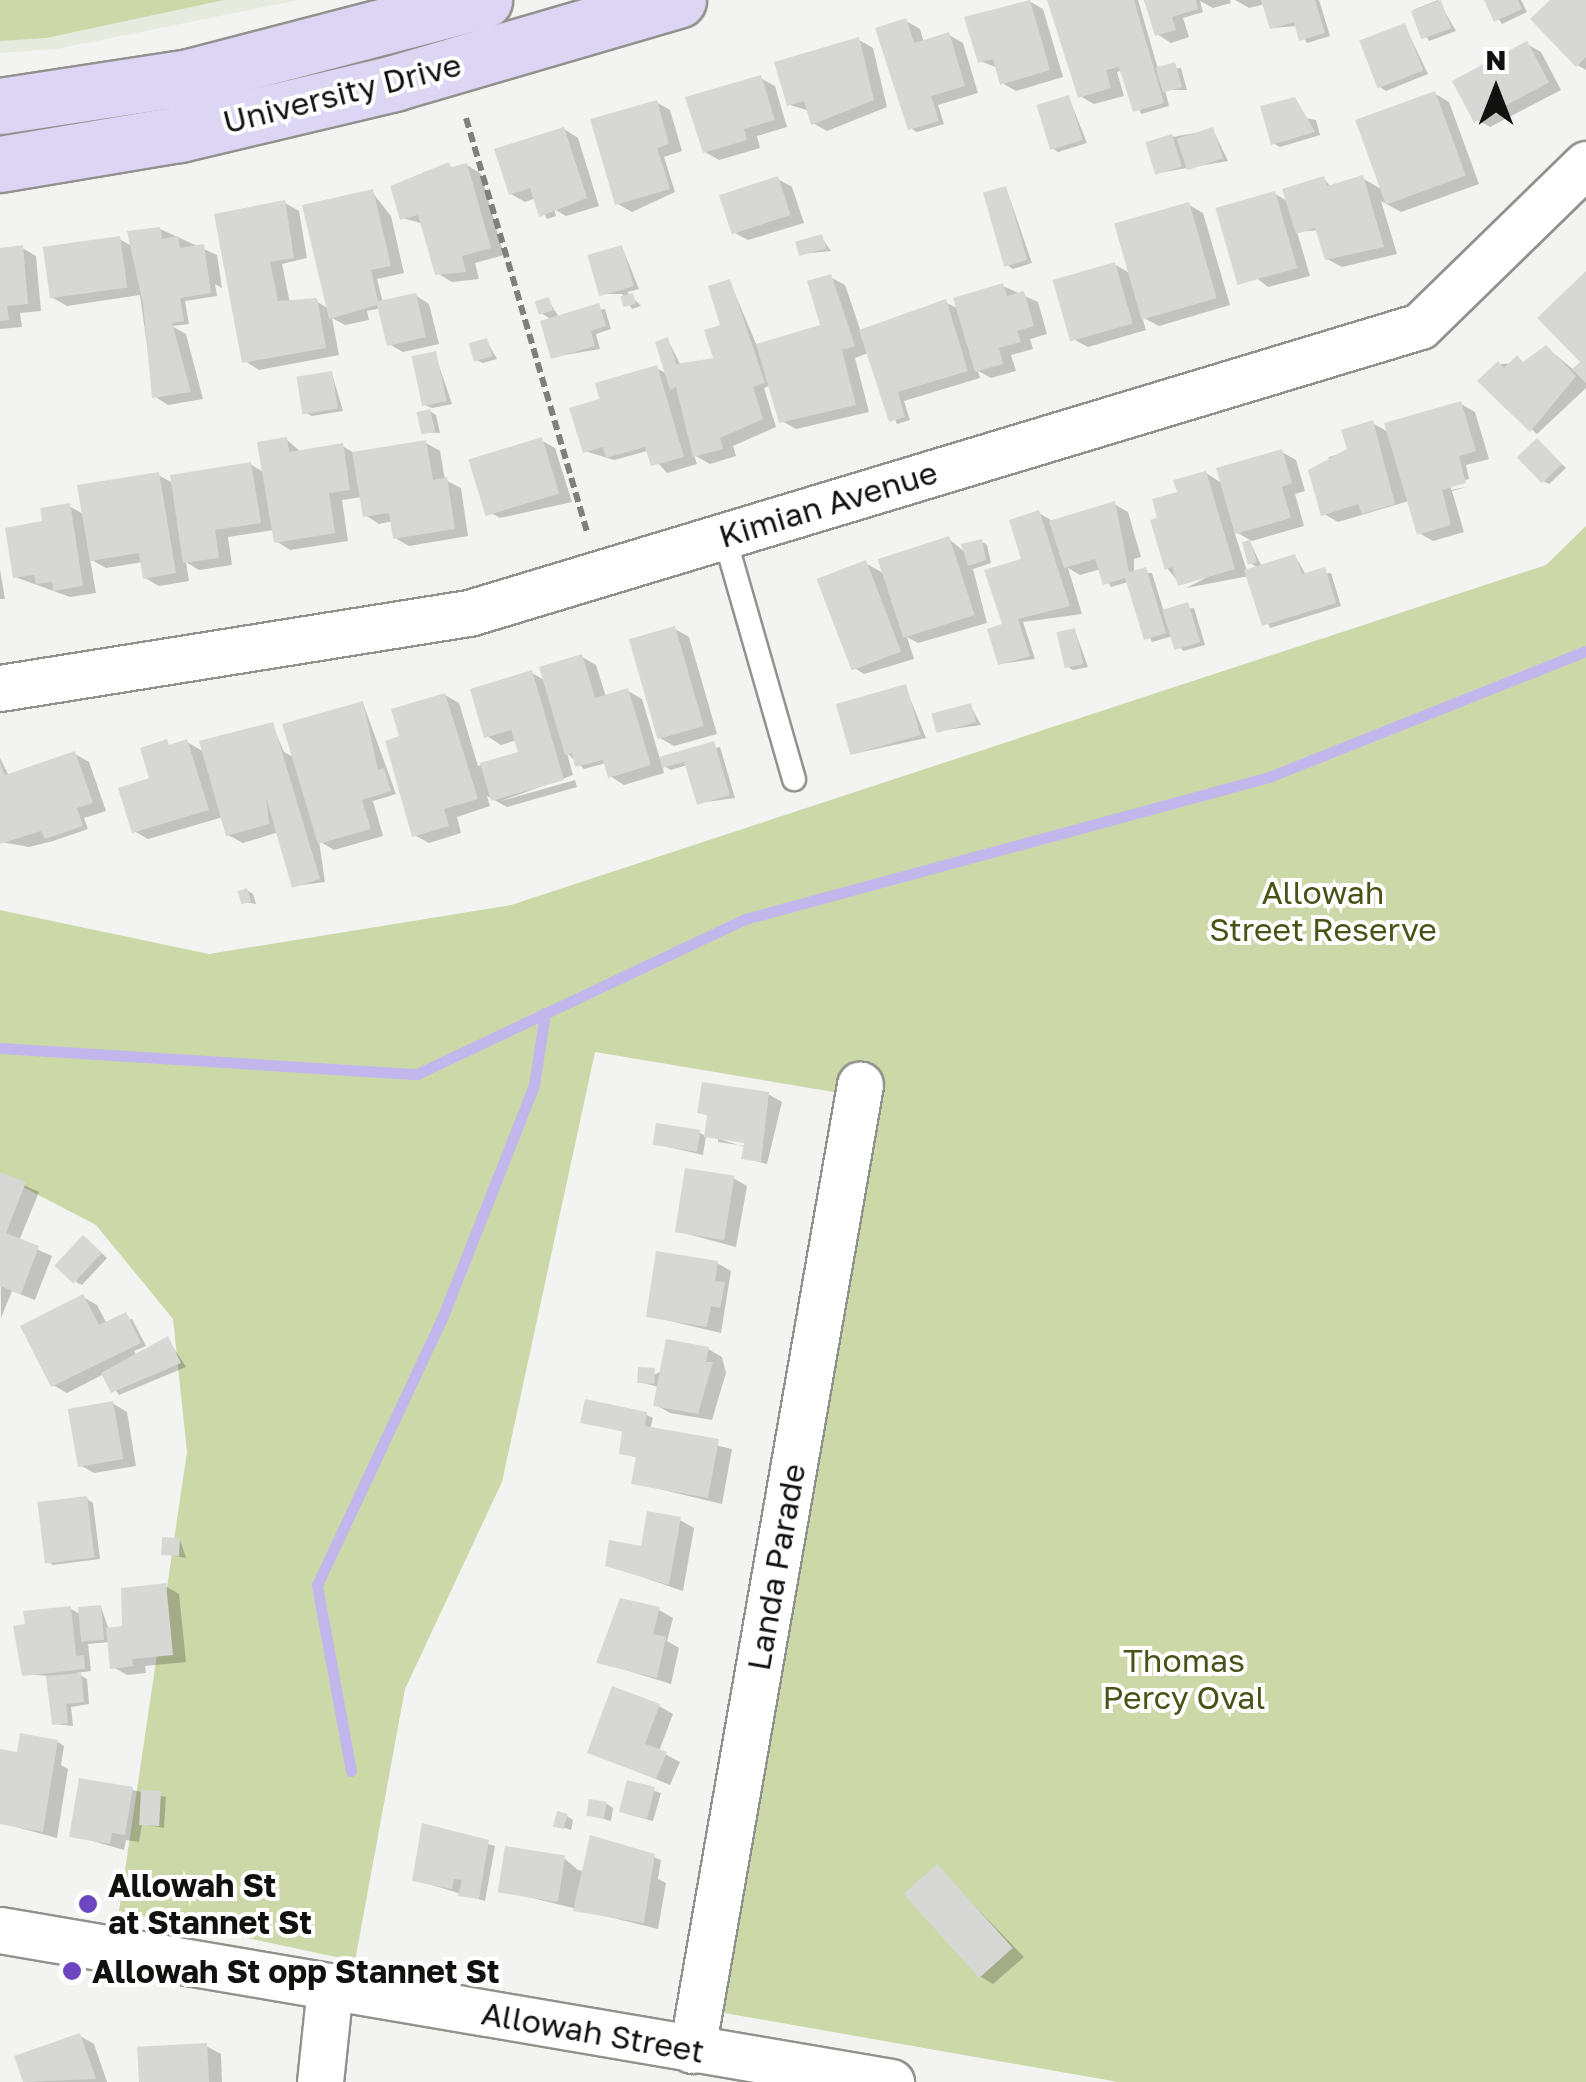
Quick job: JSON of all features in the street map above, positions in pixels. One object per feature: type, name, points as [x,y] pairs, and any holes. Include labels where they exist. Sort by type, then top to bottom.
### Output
[{"type":"main road","name":"University Drive","points":[[0,106],[189,77],[484,0]]},
{"type":"main road","name":"University Drive","points":[[0,164],[180,134],[374,88],[678,0]]},
{"type":"street","name":"Kimian Avenue","points":[[0,688],[469,613],[1420,326],[1586,164]]},
{"type":"street","name":"Landa Parade","points":[[692,2050],[860,1084]]},
{"type":"street","name":"Allowah Street","points":[[0,1930],[890,2082]]},
{"type":"street","points":[[320,2082],[330,1988]]},
{"type":"lane","points":[[724,536],[794,779]]},
{"type":"path","points":[[466,118],[587,534]]},
{"type":"shaded area","points":[[0,0],[299,0],[56,49],[0,53]]},
{"type":"green space","points":[[0,0],[224,0],[46,38],[0,41]]},
{"type":"green space","points":[[1586,526],[1586,2082],[1118,2082],[719,2012],[875,1099],[595,1052],[502,1482],[405,1689],[355,1961],[119,1911],[187,1452],[173,1319],[96,1225],[0,1175],[0,910],[209,954],[511,905],[1546,565]]},
{"type":"building","points":[[1030,0],[1050,70],[1000,85],[993,59],[978,63],[964,17]]},
{"type":"building","points":[[1047,0],[1134,0],[1164,103],[1133,112],[1119,67],[1106,70],[1111,88],[1078,98]]},
{"type":"building","points":[[1144,0],[1196,0],[1198,9],[1172,17],[1176,30],[1155,36]]},
{"type":"building","points":[[1261,0],[1315,0],[1325,33],[1299,41],[1294,22],[1270,29]]},
{"type":"building","points":[[1441,0],[1451,28],[1421,39],[1411,11]]},
{"type":"building","points":[[1484,0],[1518,0],[1522,9],[1494,22]]},
{"type":"building","points":[[1550,0],[1586,0],[1586,57],[1576,67],[1530,19]]},
{"type":"building","points":[[906,18],[914,43],[949,32],[965,86],[931,96],[939,121],[908,130],[875,28]]},
{"type":"building","points":[[1405,23],[1423,71],[1378,88],[1359,41]]},
{"type":"building","points":[[859,37],[874,100],[811,125],[804,101],[787,106],[774,62]]},
{"type":"building","points":[[1527,41],[1549,82],[1474,122],[1452,81]]},
{"type":"building","points":[[1175,62],[1182,87],[1163,93],[1156,68]]},
{"type":"building","points":[[761,75],[775,120],[744,129],[747,140],[703,153],[685,97]]},
{"type":"building","points":[[1435,91],[1466,176],[1386,205],[1355,120]]},
{"type":"building","points":[[1069,95],[1083,140],[1050,150],[1036,105]]},
{"type":"building","points":[[1295,97],[1315,132],[1271,145],[1260,106]]},
{"type":"building","points":[[657,100],[669,144],[657,148],[670,189],[615,205],[590,119]]},
{"type":"building","points":[[564,127],[587,198],[539,217],[530,188],[509,195],[494,149]]},
{"type":"building","points":[[1213,127],[1223,158],[1187,170],[1177,139]]},
{"type":"building","points":[[1172,134],[1182,167],[1155,175],[1145,142]]},
{"type":"building","points":[[449,162],[451,167],[467,163],[491,248],[462,256],[466,272],[435,275],[418,215],[400,220],[390,186]]},
{"type":"building","points":[[1363,175],[1384,247],[1325,260],[1315,228],[1296,234],[1282,189],[1324,176],[1327,186]]},
{"type":"building","points":[[778,176],[791,215],[732,234],[719,195]]},
{"type":"building","points":[[1006,186],[1027,260],[1004,267],[983,193]]},
{"type":"building","points":[[373,189],[391,266],[371,270],[378,301],[416,293],[426,337],[387,346],[377,305],[329,319],[302,205]]},
{"type":"building","points":[[1275,191],[1297,268],[1237,285],[1215,208]]},
{"type":"building","points":[[285,200],[294,258],[270,262],[278,301],[317,298],[326,348],[242,363],[214,214]]},
{"type":"building","points":[[1189,202],[1217,298],[1142,320],[1114,223]]},
{"type":"building","points":[[160,227],[162,239],[178,236],[180,248],[204,244],[211,293],[180,298],[184,321],[172,323],[191,392],[152,398],[143,304],[127,231]]},
{"type":"building","points":[[822,234],[826,248],[799,256],[795,242]]},
{"type":"building","points":[[120,236],[127,287],[50,298],[43,247]]},
{"type":"building","points":[[23,245],[28,304],[7,306],[9,320],[0,321],[0,248]]},
{"type":"building","points":[[622,245],[634,286],[599,296],[587,255]]},
{"type":"building","points":[[1115,262],[1133,324],[1070,341],[1053,280]]},
{"type":"building","points":[[1586,271],[1586,383],[1572,369],[1580,362],[1537,318]]},
{"type":"building","points":[[831,274],[855,346],[842,350],[856,405],[779,423],[756,344],[820,325],[807,281]]},
{"type":"building","points":[[730,279],[765,383],[753,387],[763,419],[720,438],[723,449],[693,457],[676,387],[670,390],[655,342],[668,337],[676,364],[713,358],[704,330],[720,325],[708,286]]},
{"type":"building","points":[[1003,283],[1007,296],[1024,291],[1034,326],[1017,331],[1021,342],[999,348],[1003,364],[975,372],[953,298]]},
{"type":"building","points":[[633,293],[636,304],[623,307],[620,296]]},
{"type":"building","points":[[549,297],[553,310],[539,315],[535,301]]},
{"type":"building","points":[[946,299],[968,371],[898,392],[905,417],[889,422],[859,330]]},
{"type":"building","points":[[599,303],[606,326],[591,331],[595,346],[551,359],[540,321]]},
{"type":"building","points":[[487,338],[492,356],[474,362],[469,343]]},
{"type":"building","points":[[1546,345],[1576,376],[1530,432],[1477,381],[1498,361],[1504,368],[1517,355],[1523,362]]},
{"type":"building","points":[[436,351],[447,401],[422,406],[412,356]]},
{"type":"building","points":[[657,365],[684,457],[651,466],[645,447],[606,458],[603,447],[583,453],[569,408],[599,399],[595,383]]},
{"type":"building","points":[[332,371],[338,409],[302,414],[296,377]]},
{"type":"building","points":[[1461,401],[1476,451],[1459,456],[1466,483],[1442,490],[1451,525],[1417,535],[1384,423]]},
{"type":"building","points":[[430,409],[435,431],[422,435],[416,412]]},
{"type":"building","points":[[1373,420],[1395,504],[1362,514],[1358,504],[1321,516],[1308,470],[1347,449],[1341,430]]},
{"type":"building","points":[[287,437],[289,452],[343,443],[350,490],[329,493],[335,533],[274,543],[257,442]]},
{"type":"building","points":[[542,437],[559,493],[486,516],[468,460]]},
{"type":"building","points":[[1537,438],[1562,464],[1542,483],[1517,457]]},
{"type":"building","points":[[426,440],[433,480],[447,477],[455,529],[393,539],[389,513],[363,517],[352,452]]},
{"type":"building","points":[[1282,449],[1292,483],[1282,487],[1291,518],[1235,534],[1216,468]]},
{"type":"building","points":[[251,462],[261,523],[215,530],[219,558],[183,563],[170,475]]},
{"type":"building","points":[[1206,471],[1235,569],[1178,586],[1172,567],[1165,570],[1150,520],[1157,518],[1152,499],[1177,492],[1173,480]]},
{"type":"building","points":[[159,472],[176,573],[143,579],[139,553],[90,561],[77,485]]},
{"type":"building","points":[[1115,501],[1129,572],[1146,567],[1166,633],[1144,640],[1125,578],[1103,585],[1095,559],[1064,568],[1049,521]]},
{"type":"building","points":[[70,503],[83,586],[53,591],[52,582],[36,584],[34,575],[13,578],[5,528],[42,521],[40,508]]},
{"type":"building","points":[[1039,510],[1070,606],[1018,619],[1030,656],[998,665],[987,629],[1002,624],[984,570],[1021,559],[1009,520]]},
{"type":"building","points":[[949,536],[975,615],[903,638],[878,559]]},
{"type":"building","points":[[982,539],[986,560],[968,566],[961,544]]},
{"type":"building","points":[[1250,540],[1257,562],[1248,565],[1242,542]]},
{"type":"building","points":[[1295,554],[1302,574],[1325,567],[1336,603],[1262,626],[1244,570]]},
{"type":"building","points":[[866,560],[901,651],[852,670],[817,579]]},
{"type":"building","points":[[1188,602],[1200,642],[1174,650],[1162,610]]},
{"type":"building","points":[[675,626],[704,726],[658,739],[629,639]]},
{"type":"building","points":[[1075,628],[1083,664],[1065,668],[1056,632]]},
{"type":"building","points":[[582,654],[595,698],[628,688],[651,765],[608,778],[603,760],[575,767],[572,753],[565,755],[539,667]]},
{"type":"building","points":[[532,670],[564,780],[491,801],[480,763],[518,752],[511,730],[484,738],[470,689]]},
{"type":"building","points":[[906,684],[921,735],[850,755],[836,704]]},
{"type":"building","points":[[445,693],[478,799],[444,809],[449,826],[412,837],[385,741],[399,736],[391,709]]},
{"type":"building","points":[[363,701],[378,770],[384,768],[391,791],[362,800],[371,829],[318,844],[282,724]]},
{"type":"building","points":[[971,703],[976,722],[937,733],[931,714]]},
{"type":"building","points":[[273,722],[320,879],[292,888],[266,797],[269,824],[226,836],[199,741]]},
{"type":"building","points":[[167,739],[169,745],[187,739],[209,810],[132,833],[118,788],[149,778],[140,748]]},
{"type":"building","points":[[714,741],[730,795],[697,805],[684,762],[662,768],[659,757]]},
{"type":"building","points":[[75,751],[93,803],[77,808],[83,826],[45,839],[41,831],[0,844],[0,763],[5,775]]},
{"type":"building","points":[[247,888],[251,901],[242,904],[237,891]]},
{"type":"building","points":[[702,1082],[769,1092],[761,1162],[741,1159],[744,1143],[704,1137],[707,1115],[697,1113]]},
{"type":"building","points":[[656,1123],[700,1130],[697,1152],[653,1145]]},
{"type":"building","points":[[685,1168],[734,1176],[724,1240],[675,1232]]},
{"type":"building","points":[[0,1172],[26,1182],[6,1233],[39,1246],[21,1294],[0,1286]]},
{"type":"building","points":[[83,1235],[102,1253],[73,1283],[54,1266]]},
{"type":"building","points":[[656,1251],[718,1261],[715,1281],[725,1282],[720,1308],[711,1306],[707,1327],[646,1317]]},
{"type":"building","points":[[83,1294],[99,1325],[126,1312],[141,1343],[51,1387],[20,1326]]},
{"type":"building","points":[[168,1336],[181,1363],[111,1393],[101,1373]]},
{"type":"building","points":[[666,1339],[709,1347],[706,1362],[713,1362],[698,1414],[653,1406]]},
{"type":"building","points":[[638,1367],[655,1368],[654,1384],[637,1383]]},
{"type":"building","points":[[585,1399],[647,1412],[645,1426],[719,1439],[708,1498],[631,1484],[636,1457],[619,1454],[622,1431],[580,1423]]},
{"type":"building","points":[[113,1401],[123,1459],[78,1467],[68,1409]]},
{"type":"building","points":[[87,1496],[95,1558],[45,1564],[37,1502]]},
{"type":"building","points":[[647,1511],[681,1517],[669,1585],[605,1566],[609,1540],[641,1546]]},
{"type":"building","points":[[162,1537],[180,1538],[179,1556],[161,1555]]},
{"type":"building","points":[[166,1583],[173,1655],[132,1659],[133,1666],[110,1669],[106,1628],[122,1626],[121,1588]]},
{"type":"building","points":[[620,1598],[660,1607],[653,1634],[666,1637],[657,1678],[596,1663]]},
{"type":"building","points":[[101,1605],[104,1640],[81,1642],[78,1607]]},
{"type":"building","points":[[71,1606],[76,1656],[84,1655],[85,1669],[22,1676],[13,1626],[25,1624],[23,1611]]},
{"type":"building","points":[[81,1673],[84,1702],[66,1704],[68,1723],[52,1725],[46,1676]]},
{"type":"building","points":[[612,1686],[660,1704],[645,1744],[667,1752],[656,1779],[587,1753]]},
{"type":"building","points":[[20,1733],[58,1740],[43,1832],[0,1824],[0,1749],[17,1752]]},
{"type":"building","points":[[79,1778],[133,1787],[125,1835],[112,1833],[110,1844],[69,1837]]},
{"type":"building","points":[[627,1780],[655,1787],[647,1819],[619,1812]]},
{"type":"building","points":[[141,1790],[161,1791],[159,1826],[139,1825]]},
{"type":"building","points":[[589,1799],[607,1802],[604,1819],[586,1816]]},
{"type":"building","points":[[557,1811],[568,1814],[563,1829],[553,1826]]},
{"type":"building","points":[[422,1823],[489,1840],[479,1899],[458,1896],[462,1880],[454,1879],[452,1889],[412,1881]]},
{"type":"building","points":[[590,1835],[655,1854],[644,1923],[573,1911]]},
{"type":"building","points":[[505,1846],[565,1856],[558,1902],[498,1892]]},
{"type":"building","points":[[937,1864],[1013,1948],[979,1978],[904,1894]]},
{"type":"building","points":[[80,2033],[96,2079],[23,2082],[14,2056]]},
{"type":"building","points":[[207,2043],[209,2082],[139,2082],[137,2047]]},
{"type":"waterway","points":[[0,1048],[417,1074],[745,919],[1269,777],[1586,651]]},
{"type":"waterway","points":[[351,1771],[317,1585],[443,1316],[534,1085],[545,1013]]},
{"type":"place","name":"Allowah St at Stannet St","points":[[88,1904]]},
{"type":"place","name":"Allowah St opp Stannet St","points":[[72,1971]]},
{"type":"park label","name":"Allowah Street Reserve","points":[[1323,912]]},
{"type":"park label","name":"Thomas Percy Oval","points":[[1184,1680]]}]
